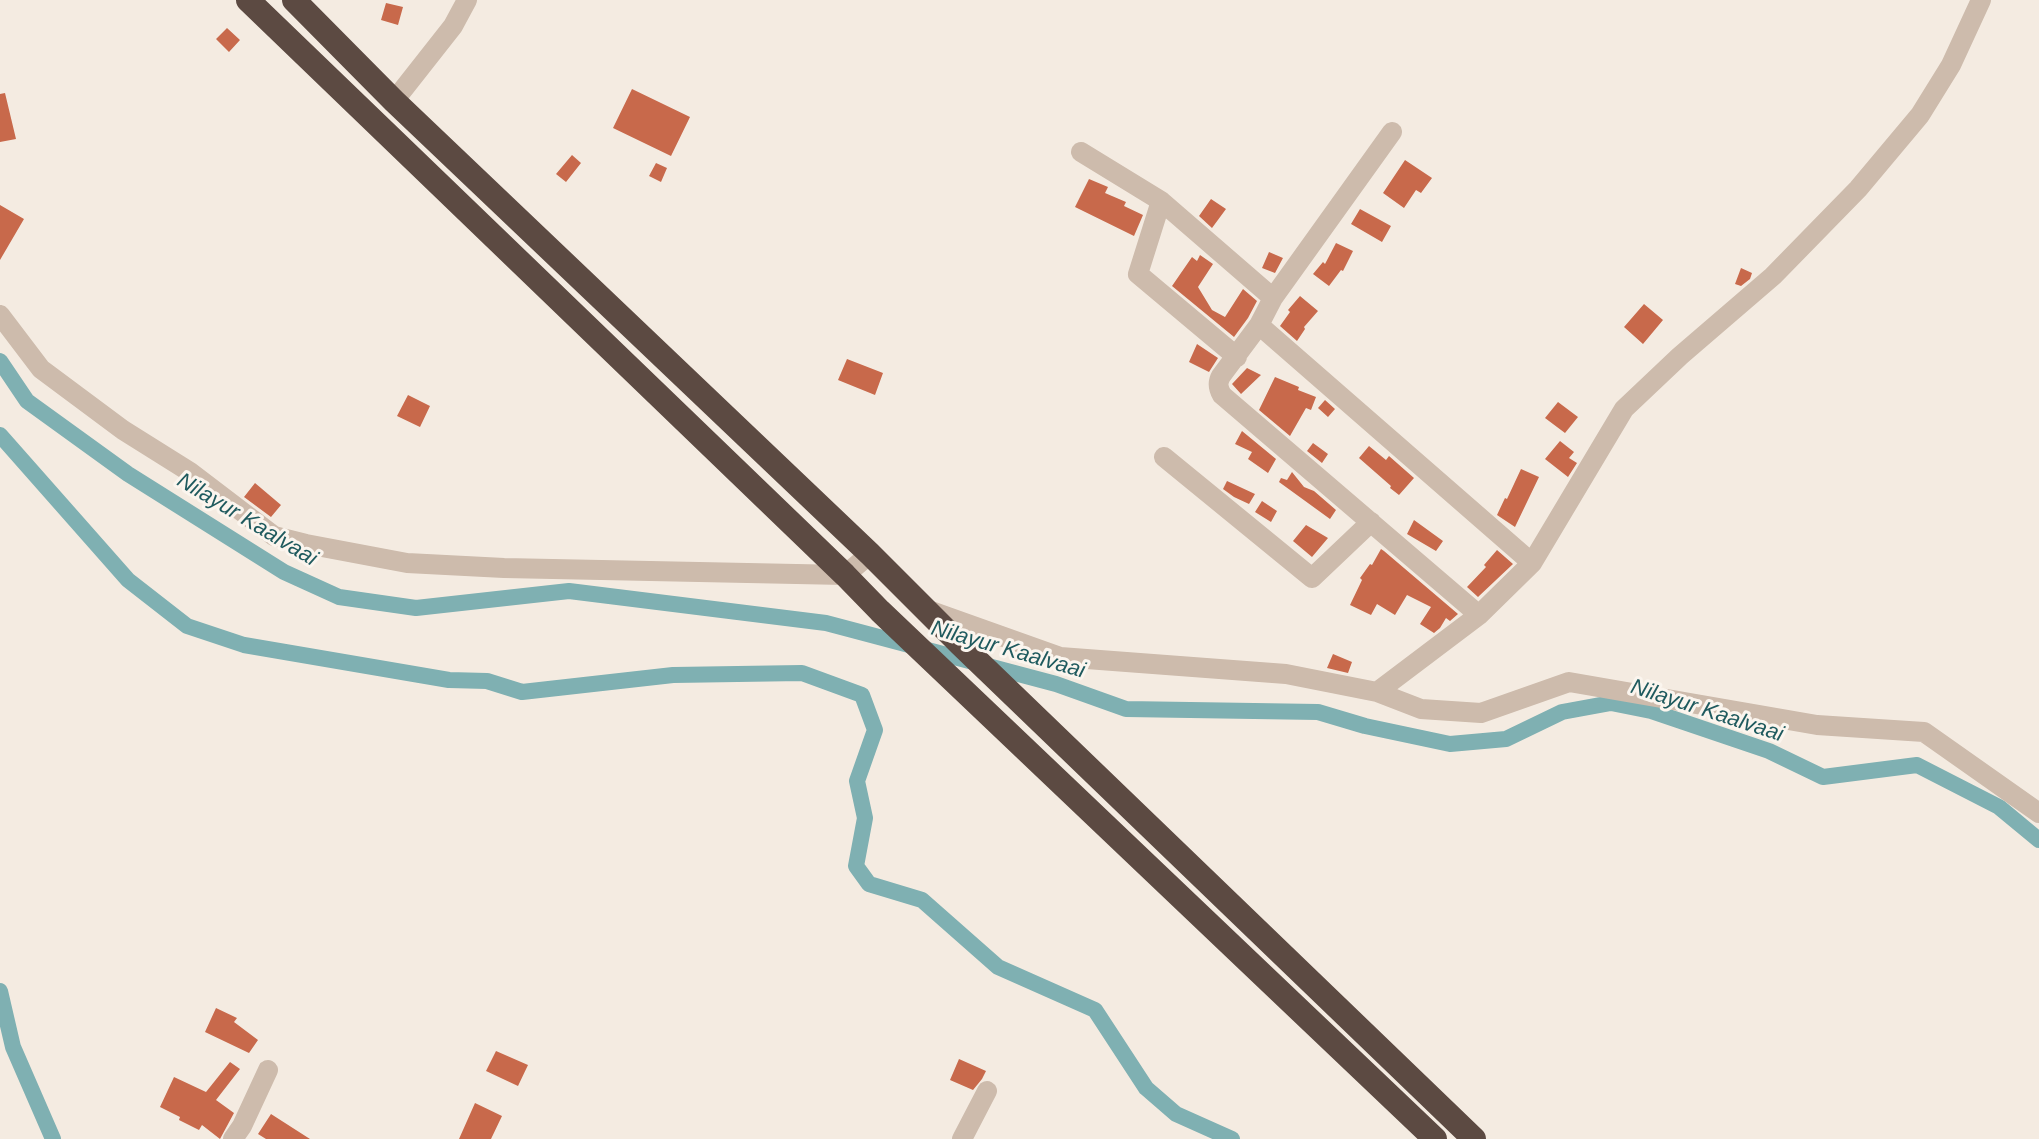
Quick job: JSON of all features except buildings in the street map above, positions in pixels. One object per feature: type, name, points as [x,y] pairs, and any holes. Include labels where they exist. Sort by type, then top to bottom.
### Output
[{"type":"highway","points":[[248,0],[880,611],[1435,1139]]},
{"type":"highway","points":[[294,0],[394,101],[870,554],[1474,1139]]},
{"type":"street","points":[[394,101],[453,26],[467,0]]},
{"type":"street","points":[[1377,692],[1479,615],[1532,563],[1624,409],[1773,276],[1858,189],[1920,115],[1951,65],[1981,0]]},
{"type":"street","points":[[1392,132],[1273,298],[1259,325],[1218,381],[1218,388],[1222,395],[1479,615]]},
{"type":"street","points":[[1081,152],[1161,201],[1273,298]]},
{"type":"street","points":[[1161,201],[1138,274],[1237,357]]},
{"type":"street","points":[[0,315],[41,369],[123,430],[190,472],[274,536],[407,563],[504,568],[845,575],[870,554]]},
{"type":"street","points":[[1259,325],[1532,563]]},
{"type":"street","points":[[1164,457],[1312,578],[1371,522]]},
{"type":"street","points":[[928,610],[1060,657],[1286,674],[1377,692],[1421,709],[1481,713],[1569,682],[1817,725],[1924,732],[2039,813]]},
{"type":"street","points":[[233,1139],[268,1070]]},
{"type":"street","points":[[962,1139],[987,1091]]},
{"type":"waterway","name":"Nilayur Kaalvaai","points":[[0,361],[27,401],[128,474],[284,572],[339,597],[416,608],[569,591],[826,623],[1056,684],[1126,709],[1318,712],[1365,726],[1450,744],[1506,739],[1562,712],[1611,703],[1651,711],[1769,751],[1823,777],[1917,765],[1999,807],[2039,840]]},
{"type":"waterway","points":[[0,435],[128,580],[187,626],[244,645],[449,680],[487,681],[522,692],[673,675],[802,673],[862,695],[875,730],[857,781],[865,818],[856,866],[869,884],[922,900],[998,967],[1095,1010],[1146,1088],[1176,1114],[1232,1139]]},
{"type":"waterway","points":[[0,991],[13,1047],[53,1139]]}]
